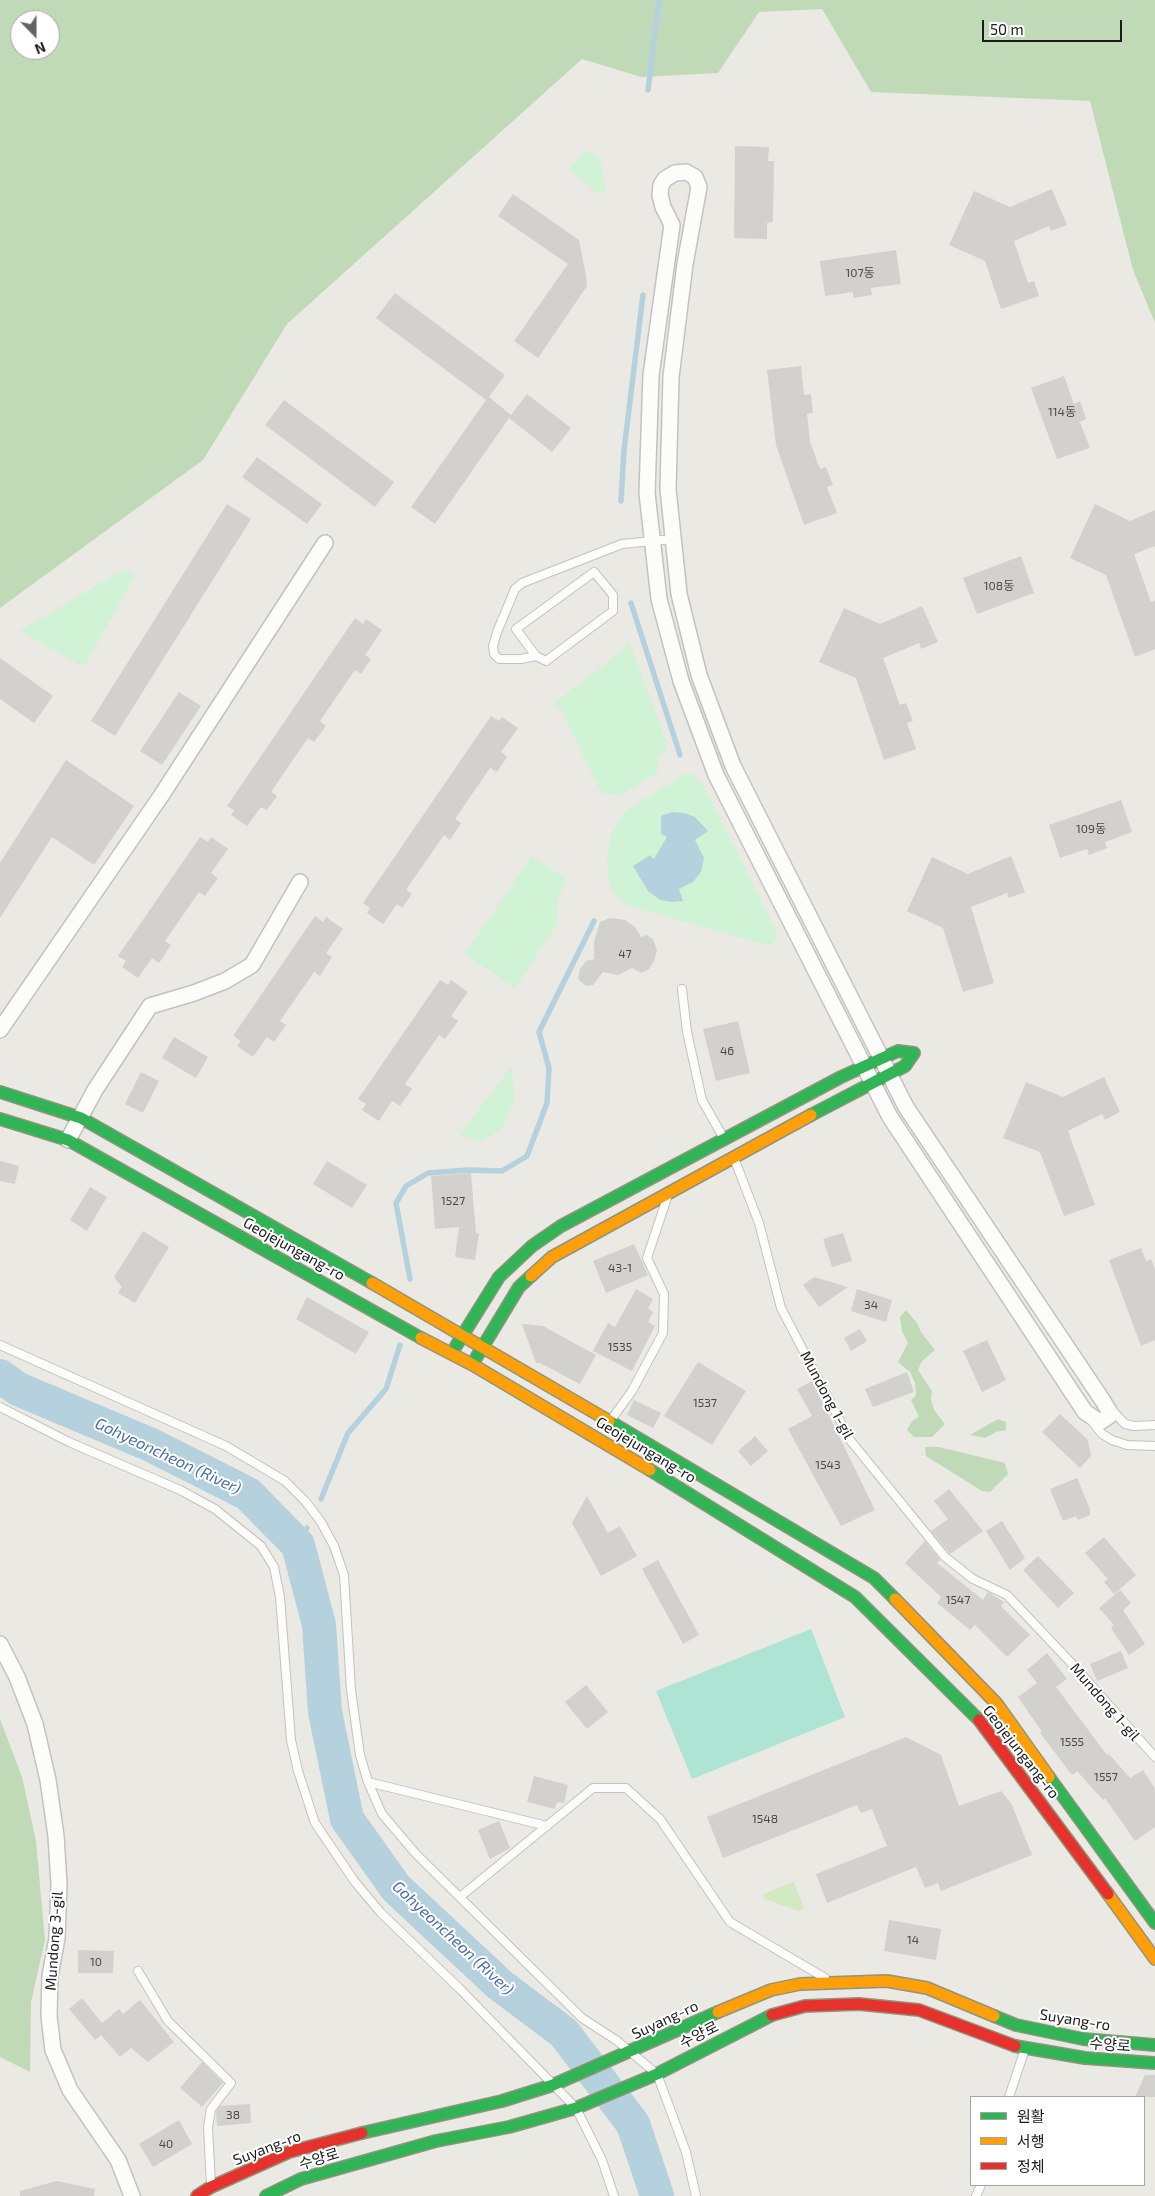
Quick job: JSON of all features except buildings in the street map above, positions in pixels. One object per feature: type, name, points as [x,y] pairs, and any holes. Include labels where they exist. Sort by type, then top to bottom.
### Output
[{"type":"street","points":[[686,172],[695,177],[699,187],[685,264],[671,377],[668,488],[673,539],[679,594],[699,675],[733,766],[906,1107],[1103,1401],[1109,1411],[1105,1420],[1097,1421],[1086,1412],[890,1117],[716,775],[682,682],[659,599],[647,493],[651,375],[672,225],[663,206],[660,194],[661,185],[665,179],[675,173],[686,172]]},
{"type":"street","points":[[0,1030],[161,796],[325,543]]},
{"type":"street","points":[[68,1140],[95,1090],[150,1006],[194,993],[225,981],[252,965],[300,882]]},
{"type":"street","points":[[451,1355],[462,1334],[500,1277],[532,1246],[561,1226],[729,1147],[873,1083],[905,1066],[914,1053],[898,1051],[864,1066],[729,1147],[669,1192],[552,1257],[519,1287],[498,1318],[473,1365]]},
{"type":"street","name":"Geojejungang-ro","points":[[0,1092],[81,1118],[462,1334],[874,1578],[997,1704],[1155,1923]]},
{"type":"street","name":"Geojejungang-ro","points":[[0,1119],[68,1140],[354,1298],[451,1355],[473,1365],[725,1515],[855,1598],[985,1725],[1155,1959]]},
{"type":"street","points":[[425,1314],[453,1320],[466,1316],[481,1305]]},
{"type":"street","points":[[498,1318],[501,1342],[507,1354],[532,1371],[541,1381]]},
{"type":"street","name":"Mundong 3-gil","points":[[0,1644],[17,1677],[35,1724],[48,1780],[56,1836],[58,1884],[57,1938],[50,1976],[49,2016],[53,2050],[70,2090],[118,2160],[132,2196]]},
{"type":"street","name":"Suyang-ro","points":[[197,2196],[211,2187],[289,2152],[426,2117],[502,2101],[553,2085],[631,2052],[746,1999],[771,1990],[800,1984],[887,1981],[926,1988],[1016,2025],[1029,2039],[1083,2038],[1155,2045]]},
{"type":"street","name":"수양로","points":[[266,2196],[301,2180],[436,2141],[509,2127],[576,2108],[657,2074],[758,2021],[781,2012],[805,2006],[859,2004],[919,2010],[1029,2039],[1085,2058],[1155,2063]]},
{"type":"lane","points":[[536,656],[516,629],[594,572],[613,595],[613,611],[546,661],[536,656],[509,659],[499,658],[494,654],[493,646],[497,632],[515,589],[522,583],[622,544],[673,539]]},
{"type":"lane","name":"Mundong 1-gil","points":[[682,989],[687,1032],[702,1100],[729,1147],[759,1223],[781,1308],[850,1440],[945,1557],[973,1579],[1007,1595],[1076,1668],[1155,1757]]},
{"type":"lane","points":[[610,1423],[632,1391],[664,1333],[664,1294],[647,1258],[669,1192]]},
{"type":"lane","points":[[0,1344],[226,1446],[285,1481],[306,1502],[321,1522],[334,1546],[344,1575],[355,1725],[360,1755],[368,1782],[382,1814],[399,1836],[582,2018],[631,2052],[657,2074],[686,2152],[696,2196]]},
{"type":"lane","points":[[1103,1401],[1125,1424],[1134,1426],[1155,1425]]},
{"type":"lane","points":[[0,1408],[69,1442],[180,1490],[215,1509],[262,1546],[274,1567],[280,1598],[290,1740],[315,1822],[355,1882],[382,1914],[460,1989],[576,2108],[602,2160],[614,2196]]},
{"type":"lane","points":[[1086,1412],[1102,1434],[1112,1440],[1127,1445],[1155,1446]]},
{"type":"lane","points":[[368,1782],[547,1826]]},
{"type":"lane","points":[[460,1898],[593,1788],[626,1788],[660,1819],[730,1922],[833,1982]]},
{"type":"lane","points":[[138,1972],[168,2021],[231,2083],[211,2109],[208,2128],[211,2187]]},
{"type":"lane","points":[[1009,2096],[1029,2039]]},
{"type":"green space","points":[[0,0],[1155,0],[1155,323],[1133,270],[1090,101],[871,92],[822,9],[759,12],[718,73],[641,77],[582,59],[287,324],[203,460],[0,608]]},
{"type":"green space","points":[[585,151],[599,156],[606,188],[600,195],[569,170]]},
{"type":"green space","points":[[128,571],[134,577],[84,667],[20,631],[116,574]]},
{"type":"green space","points":[[629,641],[667,744],[665,751],[659,755],[657,773],[620,795],[601,793],[561,710],[554,703],[618,654]]},
{"type":"green space","points":[[690,774],[697,777],[705,789],[776,930],[778,937],[770,946],[639,909],[624,903],[614,894],[608,878],[607,860],[611,835],[624,812],[684,775]]},
{"type":"green space","points":[[532,856],[566,879],[557,902],[557,924],[515,988],[465,954]]},
{"type":"green space","points":[[511,1067],[515,1099],[502,1129],[480,1141],[460,1135]]},
{"type":"green space","points":[[906,1310],[935,1350],[922,1361],[918,1370],[932,1391],[931,1399],[934,1410],[945,1424],[932,1437],[914,1437],[907,1430],[912,1421],[919,1417],[911,1400],[916,1395],[915,1383],[910,1372],[898,1362],[908,1343],[902,1331],[900,1317]]},
{"type":"green space","points":[[998,1419],[1006,1422],[1006,1430],[996,1432],[985,1438],[970,1435]]},
{"type":"green space","points":[[925,1447],[939,1447],[1005,1463],[1008,1474],[990,1492],[982,1491],[926,1456]]},
{"type":"green space","points":[[811,1629],[845,1717],[692,1779],[656,1691]]},
{"type":"green space","points":[[0,1719],[22,1777],[36,1841],[45,1940],[31,2002],[30,2072],[0,2057]]},
{"type":"green space","points":[[794,1882],[804,1908],[798,1911],[765,1899],[763,1894]]},
{"type":"water","points":[[672,812],[684,813],[695,817],[708,831],[695,840],[704,858],[701,872],[693,882],[679,889],[683,901],[672,902],[660,900],[648,891],[633,866],[650,855],[654,859],[667,837],[661,834],[661,816]]},
{"type":"waterway","points":[[648,90],[659,0]]},
{"type":"waterway","points":[[621,501],[624,450],[643,295]]},
{"type":"waterway","points":[[631,603],[680,755]]},
{"type":"waterway","points":[[410,1279],[396,1203],[406,1186],[428,1173],[468,1170],[502,1171],[527,1156],[547,1103],[549,1068],[539,1032],[594,921]]},
{"type":"waterway","points":[[321,1499],[348,1433],[386,1389],[400,1345]]},
{"type":"waterway","name":"Gohyeoncheon (River)","points":[[0,1376],[18,1389],[151,1445],[248,1494],[298,1545],[319,1625],[325,1712],[347,1819],[396,1888],[500,1985],[564,2033],[633,2124],[657,2196]]},
{"type":"waterway","points":[[298,1545],[307,1528]]},
{"type":"traffic: fast","points":[[456,1346],[499,1277],[532,1246],[561,1226],[841,1077],[898,1051],[914,1053],[905,1066],[811,1115]]},
{"type":"traffic: fast","points":[[0,1092],[81,1118],[372,1283]]},
{"type":"traffic: fast","points":[[0,1119],[68,1140],[421,1338]]},
{"type":"traffic: fast","points":[[476,1358],[519,1287],[531,1276]]},
{"type":"traffic: fast","points":[[609,1421],[874,1578],[895,1599]]},
{"type":"traffic: fast","points":[[650,1470],[855,1597],[979,1720]]},
{"type":"traffic: fast","points":[[1049,1777],[1155,1923]]},
{"type":"traffic: fast","points":[[362,2133],[502,2101],[553,2085],[718,2012]]},
{"type":"traffic: fast","points":[[266,2196],[301,2179],[436,2141],[509,2127],[576,2108],[657,2074],[772,2015]]},
{"type":"traffic: fast","points":[[994,2016],[1016,2025],[1083,2039],[1155,2045]]},
{"type":"traffic: fast","points":[[1015,2046],[1085,2058],[1155,2063]]},
{"type":"traffic: slow","points":[[531,1276],[552,1257],[811,1115]]},
{"type":"traffic: slow","points":[[372,1283],[609,1421]]},
{"type":"traffic: slow","points":[[421,1338],[473,1365],[650,1470]]},
{"type":"traffic: slow","points":[[895,1599],[997,1704],[1049,1777]]},
{"type":"traffic: slow","points":[[1108,1894],[1155,1959]]},
{"type":"traffic: slow","points":[[718,2012],[771,1990],[800,1984],[887,1981],[927,1988],[994,2016]]},
{"type":"traffic: jam","points":[[979,1720],[1108,1894]]},
{"type":"traffic: jam","points":[[772,2015],[805,2006],[859,2004],[919,2010],[1015,2046]]},
{"type":"traffic: jam","points":[[197,2196],[211,2187],[289,2152],[362,2133]]}]
